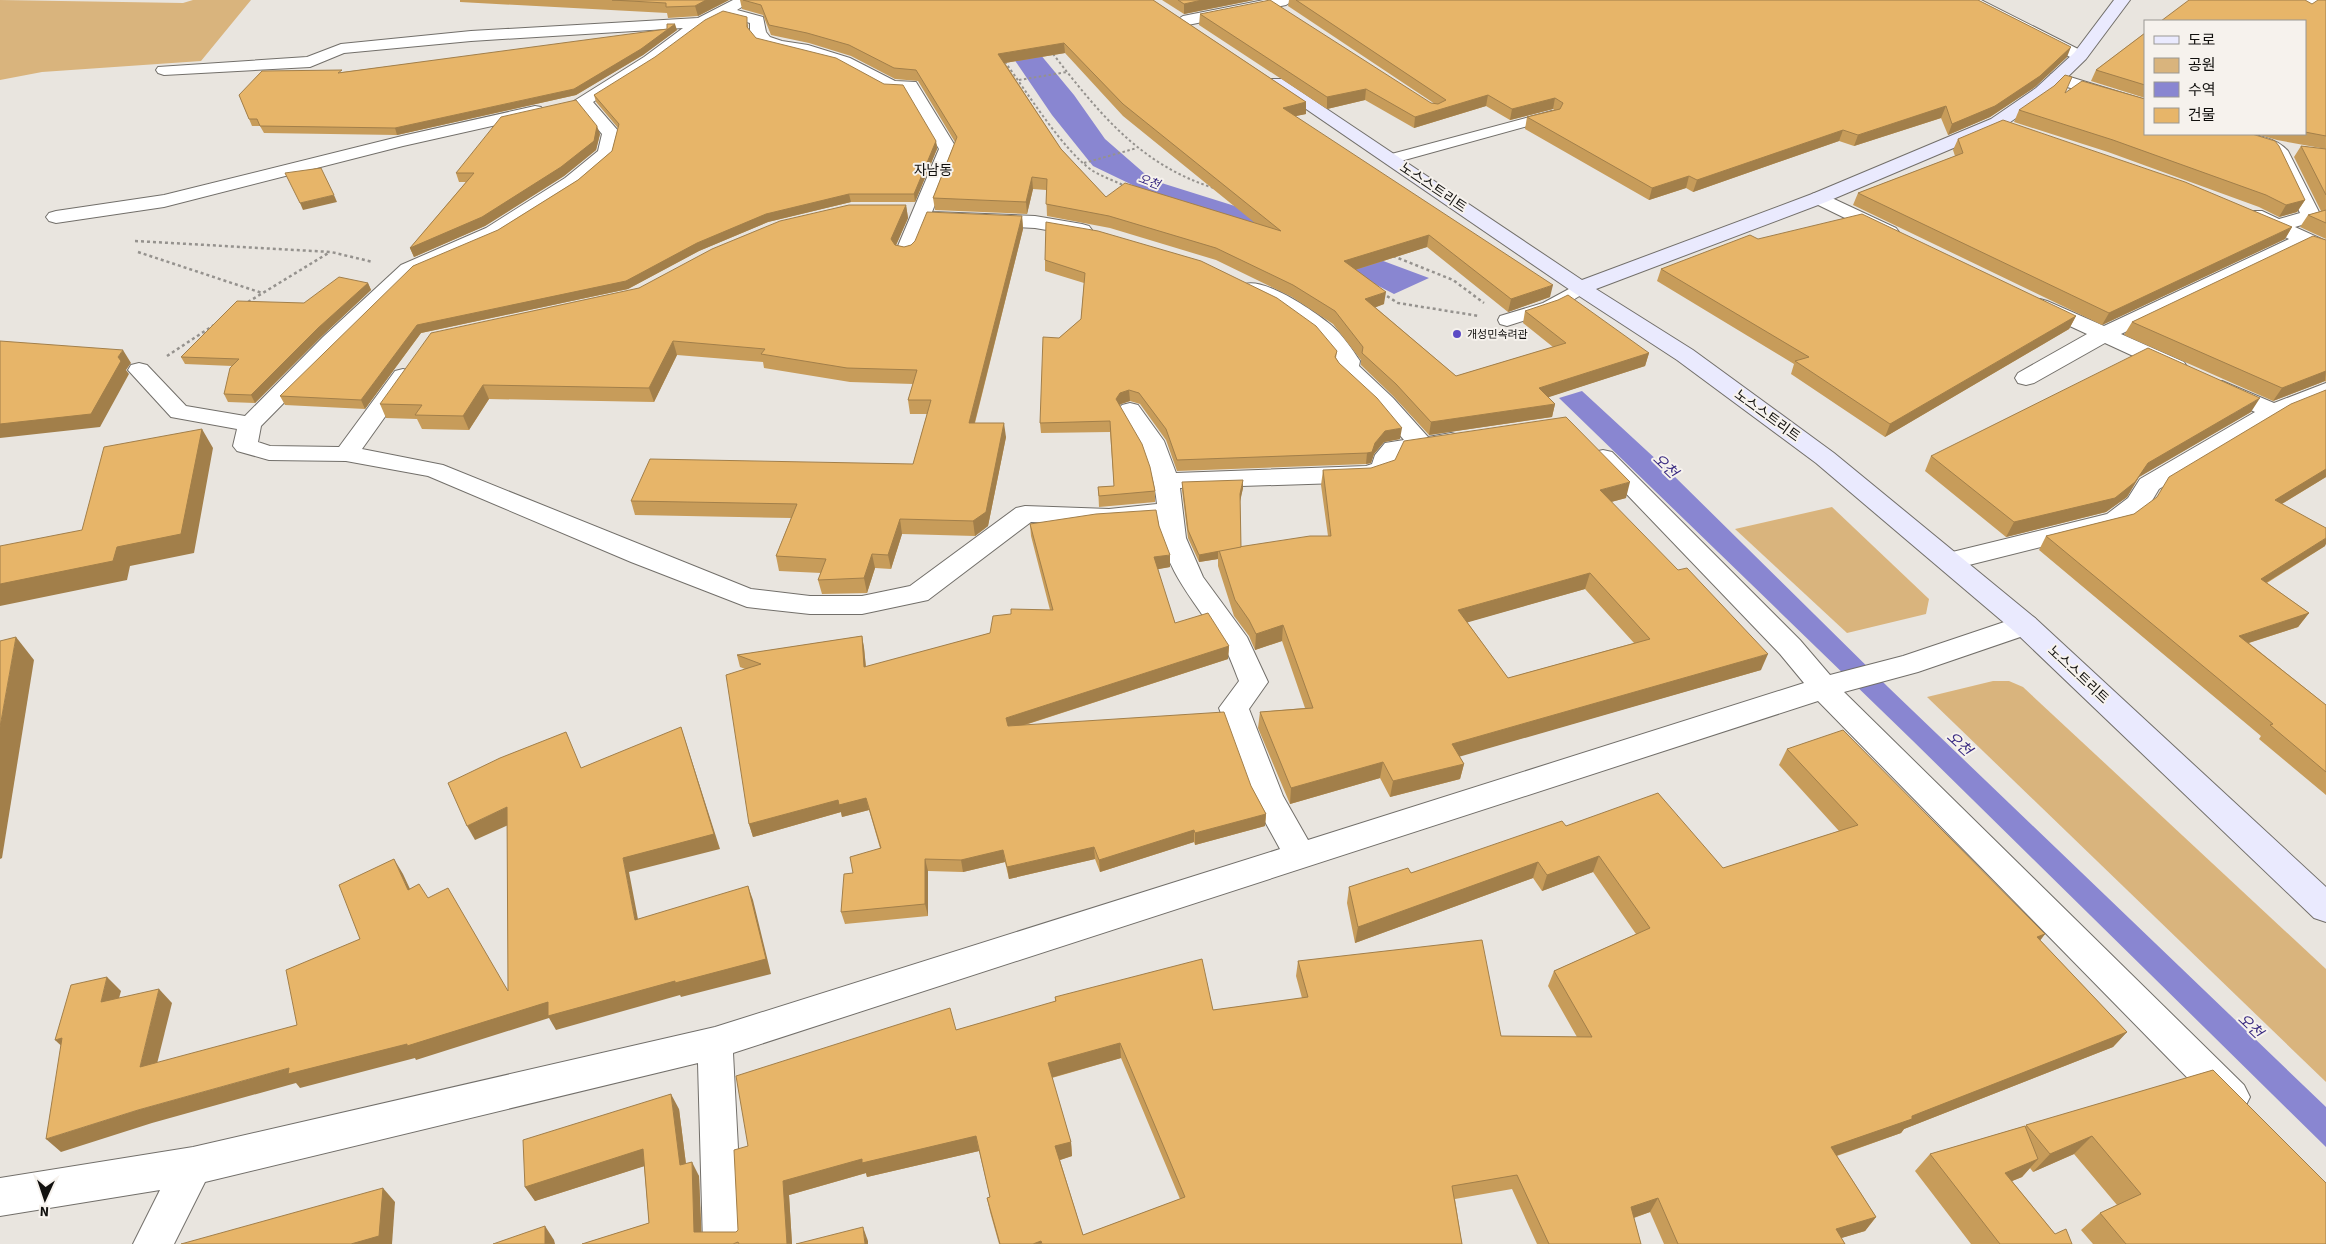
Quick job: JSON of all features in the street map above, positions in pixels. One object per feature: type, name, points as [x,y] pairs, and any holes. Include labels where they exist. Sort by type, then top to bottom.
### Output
[{"type":"main road","points":[[1580,288],[1819,198],[1997,123],[2042,92],[2080,56],[2122,0]]},
{"type":"main road","points":[[1163,9],[1208,38]]},
{"type":"main road","name":"노스스트리트","points":[[1258,71],[1580,288],[1685,355],[1817,452],[2025,625],[2326,908]]},
{"type":"street","points":[[56,216],[164,201],[402,141],[583,101],[650,60],[701,22],[745,0]]},
{"type":"street","points":[[1969,0],[2080,56]]},
{"type":"street","points":[[1183,21],[1282,5]]},
{"type":"street","points":[[722,11],[758,20],[758,33],[764,40],[780,46],[802,48],[844,61],[892,86],[910,86],[948,149],[917,212],[905,253]]},
{"type":"street","points":[[164,70],[310,62],[341,49],[471,36],[701,22]]},
{"type":"street","points":[[2057,78],[2144,106]]},
{"type":"street","points":[[583,101],[611,133],[607,153],[572,182],[493,232],[408,269],[331,342],[250,424],[245,446],[269,453],[346,454],[434,470],[640,556],[747,598],[810,605],[862,605],[918,594],[1025,514],[1109,517],[1170,511]]},
{"type":"street","points":[[1997,123],[2016,129]]},
{"type":"street","points":[[2236,135],[2275,147],[2301,151]]},
{"type":"street","points":[[2275,147],[2282,155],[2319,215],[2277,226]]},
{"type":"street","points":[[1819,198],[1907,241]]},
{"type":"street","points":[[2242,210],[2326,250]]},
{"type":"street","points":[[917,212],[1035,222],[1102,234]]},
{"type":"street","points":[[2026,378],[2102,335],[2304,239]]},
{"type":"street","points":[[1233,279],[1284,303],[1324,330],[1349,361],[1347,367],[1385,403],[1422,445]]},
{"type":"street","points":[[2022,296],[2102,335],[2273,411]]},
{"type":"street","points":[[346,454],[412,363]]},
{"type":"street","points":[[139,370],[179,412],[250,424]]},
{"type":"street","points":[[1949,561],[2116,520],[2138,502],[2149,484],[2273,411],[2326,390]]},
{"type":"street","points":[[1130,410],[1152,442],[1167,481],[1173,538],[1191,579],[1237,644],[1254,682],[1234,708],[1268,798],[1300,856]]},
{"type":"street","points":[[1167,481],[1369,474],[1383,469],[1388,455],[1393,448],[1472,437]]},
{"type":"street","points":[[1590,444],[2249,1115]]},
{"type":"street","points":[[0,1197],[193,1166],[715,1042],[1828,686],[1908,665],[2025,625]]},
{"type":"street","points":[[715,1042],[723,1244]]},
{"type":"street","points":[[153,1244],[193,1166]]},
{"type":"lane","points":[[1390,159],[1552,115]]},
{"type":"lane","points":[[1507,320],[1549,307],[1580,288]]},
{"type":"path","points":[[1050,49],[1067,72],[1137,148],[1176,174],[1218,189]]},
{"type":"path","points":[[1002,58],[1063,141],[1084,163],[1093,171],[1129,188]]},
{"type":"path","points":[[1019,80],[1067,72]]},
{"type":"path","points":[[1084,163],[1137,148]]},
{"type":"path","points":[[135,241],[331,252],[408,269]]},
{"type":"path","points":[[138,252],[262,293]]},
{"type":"path","points":[[241,307],[331,252]]},
{"type":"path","points":[[1389,254],[1453,280],[1507,320]]},
{"type":"path","points":[[1376,290],[1398,303],[1507,320]]},
{"type":"path","points":[[139,370],[158,361],[216,323]]},
{"type":"green space","points":[[0,0],[183,3],[193,0],[251,0],[201,61],[42,72],[0,80]]},
{"type":"green space","points":[[1832,507],[1929,599],[1926,614],[1847,633],[1735,529]]},
{"type":"green space","points":[[1993,681],[2009,681],[2023,687],[2326,969],[2326,1082],[1927,697]]},
{"type":"water","name":"오천","points":[[997,34],[1030,42],[1074,95],[1105,139],[1152,180],[1238,207],[1429,278],[1394,294],[1305,248],[1147,192],[1093,166],[1052,115]]},
{"type":"water","points":[[1582,391],[1672,474],[1888,687],[2326,1107],[2326,1147],[1912,740],[1559,398]]},
{"type":"building","points":[[612,0],[706,0],[695,6],[666,7],[666,3]]},
{"type":"building","points":[[743,0],[1153,0],[1306,102],[1283,108],[1553,285],[1511,299],[1429,235],[1344,261],[1386,292],[1365,299],[1456,376],[1566,343],[1525,311],[1568,295],[1649,353],[1539,388],[1555,404],[1431,422],[1396,384],[1362,353],[1363,347],[1335,311],[1293,285],[1216,248],[1109,216],[1046,204],[1047,179],[1032,177],[1026,202],[933,198],[957,137],[916,70],[894,68],[849,45],[769,25],[761,5]],"holes":[[[1064,43],[1123,104],[1281,231],[1125,183],[1106,197],[1061,149],[998,54]]]},
{"type":"building","points":[[1178,0],[1202,0],[1184,4]]},
{"type":"building","points":[[1270,0],[1431,103],[1438,104],[1446,100],[1296,0],[1978,0],[2071,47],[2040,76],[1995,106],[1952,124],[1946,106],[1858,135],[1843,130],[1697,180],[1689,176],[1652,188],[1527,117],[1560,109],[1563,103],[1555,98],[1512,109],[1488,95],[1415,117],[1366,89],[1327,97],[1200,14]]},
{"type":"building","points":[[2189,0],[2305,0],[2312,4],[2318,0],[2326,0],[2326,136],[2306,132],[2306,20],[2162,20]]},
{"type":"building","points":[[723,11],[747,17],[747,27],[756,38],[836,58],[884,84],[903,85],[936,141],[914,194],[849,194],[766,214],[697,243],[626,281],[417,325],[361,400],[280,396],[413,266],[498,230],[578,180],[612,151],[619,124],[594,95],[655,57],[705,20]]},
{"type":"building","points":[[667,24],[675,24],[641,49],[574,89],[395,128],[260,126],[257,119],[249,119],[239,95],[262,71],[342,70],[338,73],[667,29]]},
{"type":"building","points":[[2144,34],[2144,85],[2096,70]]},
{"type":"building","points":[[2065,75],[2072,77],[2065,93],[2082,81],[2144,99],[2144,135],[2255,135],[2275,141],[2305,200],[2286,205],[2266,195],[2113,140],[2019,110],[2054,86]]},
{"type":"building","points":[[576,100],[597,126],[594,141],[561,167],[482,217],[410,248],[474,173],[456,173],[501,117]]},
{"type":"building","points":[[2003,120],[2185,182],[2292,227],[2109,313],[1858,193],[1963,153],[1958,139]]},
{"type":"building","points":[[2301,146],[2326,149],[2326,195]]},
{"type":"building","points":[[321,168],[334,195],[300,203],[285,173]]},
{"type":"building","points":[[849,205],[906,205],[891,239],[895,245],[904,247],[911,245],[915,241],[927,212],[1022,216],[969,423],[1004,423],[986,512],[973,521],[900,519],[888,555],[872,554],[864,578],[818,580],[826,559],[776,556],[797,504],[631,501],[650,459],[913,464],[931,400],[908,400],[917,370],[847,368],[761,354],[765,349],[673,341],[649,388],[483,385],[463,416],[415,415],[422,405],[380,404],[431,333],[639,288],[712,249],[780,221]]},
{"type":"building","points":[[2326,210],[2326,223],[2308,215]]},
{"type":"building","points":[[1862,214],[2076,316],[1890,424],[1795,361],[1809,357],[1661,269],[1750,235],[1758,239]]},
{"type":"building","points":[[1046,222],[1098,231],[1201,261],[1277,298],[1316,326],[1337,351],[1335,357],[1339,363],[1377,398],[1402,428],[1385,431],[1375,443],[1372,452],[1367,453],[1177,460],[1166,429],[1139,393],[1129,390],[1120,393],[1116,399],[1142,444],[1150,467],[1155,491],[1099,496],[1098,487],[1114,486],[1110,421],[1040,423],[1043,337],[1059,338],[1081,319],[1085,273],[1045,260]]},
{"type":"building","points":[[2313,236],[2326,240],[2326,371],[2282,388],[2132,322]]},
{"type":"building","points":[[339,277],[368,283],[318,328],[251,395],[224,394],[230,368],[239,359],[181,357],[237,301],[304,303]]},
{"type":"building","points":[[0,341],[123,350],[118,357],[121,361],[91,414],[0,424]]},
{"type":"building","points":[[2148,348],[2260,398],[2148,463],[2135,482],[2115,498],[2014,522],[1931,456]]},
{"type":"building","points":[[2326,390],[2326,469],[2275,500],[2326,528],[2326,538],[2261,579],[2309,613],[2239,636],[2326,705],[2326,772],[2270,725],[2273,724],[2046,536],[2134,514],[2157,497],[2169,477],[2291,404]]},
{"type":"building","points":[[1566,417],[1630,482],[1600,490],[1678,570],[1687,568],[1768,654],[1452,744],[1464,764],[1393,781],[1383,762],[1291,788],[1260,712],[1313,708],[1283,625],[1256,634],[1235,600],[1219,550],[1310,536],[1331,536],[1323,470],[1371,468],[1395,460],[1404,441]],"holes":[[[1590,573],[1650,639],[1508,678],[1458,610]]]},
{"type":"building","points":[[202,429],[181,534],[117,547],[113,561],[0,584],[0,546],[82,530],[104,447]]},
{"type":"building","points":[[1243,480],[1240,494],[1241,547],[1199,555],[1188,530],[1182,482]]},
{"type":"building","points":[[1156,510],[1159,526],[1170,555],[1154,557],[1175,623],[1208,613],[1229,646],[1006,718],[1008,726],[1224,712],[1251,786],[1266,814],[1195,833],[1194,830],[1099,860],[1094,847],[1007,867],[1003,850],[961,860],[925,859],[925,904],[841,912],[844,874],[853,873],[850,857],[881,848],[866,798],[839,805],[838,800],[749,824],[726,675],[761,664],[737,655],[862,636],[864,667],[990,633],[993,616],[1011,614],[1011,609],[1053,610],[1030,524],[1096,514]]},
{"type":"building","points":[[16,637],[0,727],[0,641]]},
{"type":"building","points":[[681,727],[714,834],[623,858],[635,920],[748,886],[766,959],[675,983],[675,981],[548,1016],[548,1002],[407,1046],[407,1044],[288,1074],[289,1068],[138,1110],[46,1139],[62,1038],[55,1040],[71,985],[107,977],[101,1002],[159,989],[140,1067],[297,1025],[286,970],[360,939],[339,885],[394,859],[408,890],[419,884],[428,898],[448,888],[508,991],[507,807],[467,826],[448,783],[500,758],[566,732],[581,768]]},
{"type":"building","points":[[1843,730],[2045,934],[2037,937],[2127,1032],[1912,1116],[1912,1119],[1831,1147],[1876,1217],[1836,1229],[1845,1244],[1678,1244],[1658,1198],[1631,1207],[1641,1244],[1549,1244],[1517,1175],[1452,1186],[1462,1244],[1042,1244],[1041,1241],[1033,1244],[1000,1244],[987,1198],[990,1197],[976,1136],[862,1163],[862,1159],[783,1181],[787,1244],[739,1244],[738,1242],[733,1244],[582,1244],[649,1223],[643,1149],[525,1187],[523,1140],[671,1094],[680,1165],[692,1162],[694,1232],[736,1232],[738,1230],[734,1150],[748,1146],[736,1076],[950,1008],[956,1030],[1056,1001],[1055,997],[1202,959],[1213,1010],[1308,997],[1298,961],[1482,940],[1501,1036],[1592,1037],[1554,971],[1650,928],[1599,856],[1547,875],[1538,862],[1358,927],[1349,887],[1408,868],[1411,873],[1562,821],[1566,826],[1658,793],[1723,868],[1858,825],[1787,749]],"holes":[[[1120,1043],[1185,1197],[1083,1235],[1055,1146],[1071,1142],[1048,1063]]]},
{"type":"building","points":[[2213,1070],[2326,1183],[2326,1244],[2126,1244],[2100,1213],[2141,1194],[2092,1136],[2050,1154],[2026,1125]]},
{"type":"building","points":[[2025,1126],[2038,1159],[2005,1173],[2055,1234],[2066,1229],[2072,1244],[2000,1244],[1930,1154]]},
{"type":"building","points":[[383,1188],[379,1236],[351,1244],[181,1244]]},
{"type":"building","points":[[545,1226],[545,1244],[493,1244]]},
{"type":"building","points":[[863,1227],[865,1244],[796,1244]]},
{"type":"place","name":"개성민속려관","points":[[1457,334]]},
{"type":"district","name":"자남동","points":[[933,171]]}]
